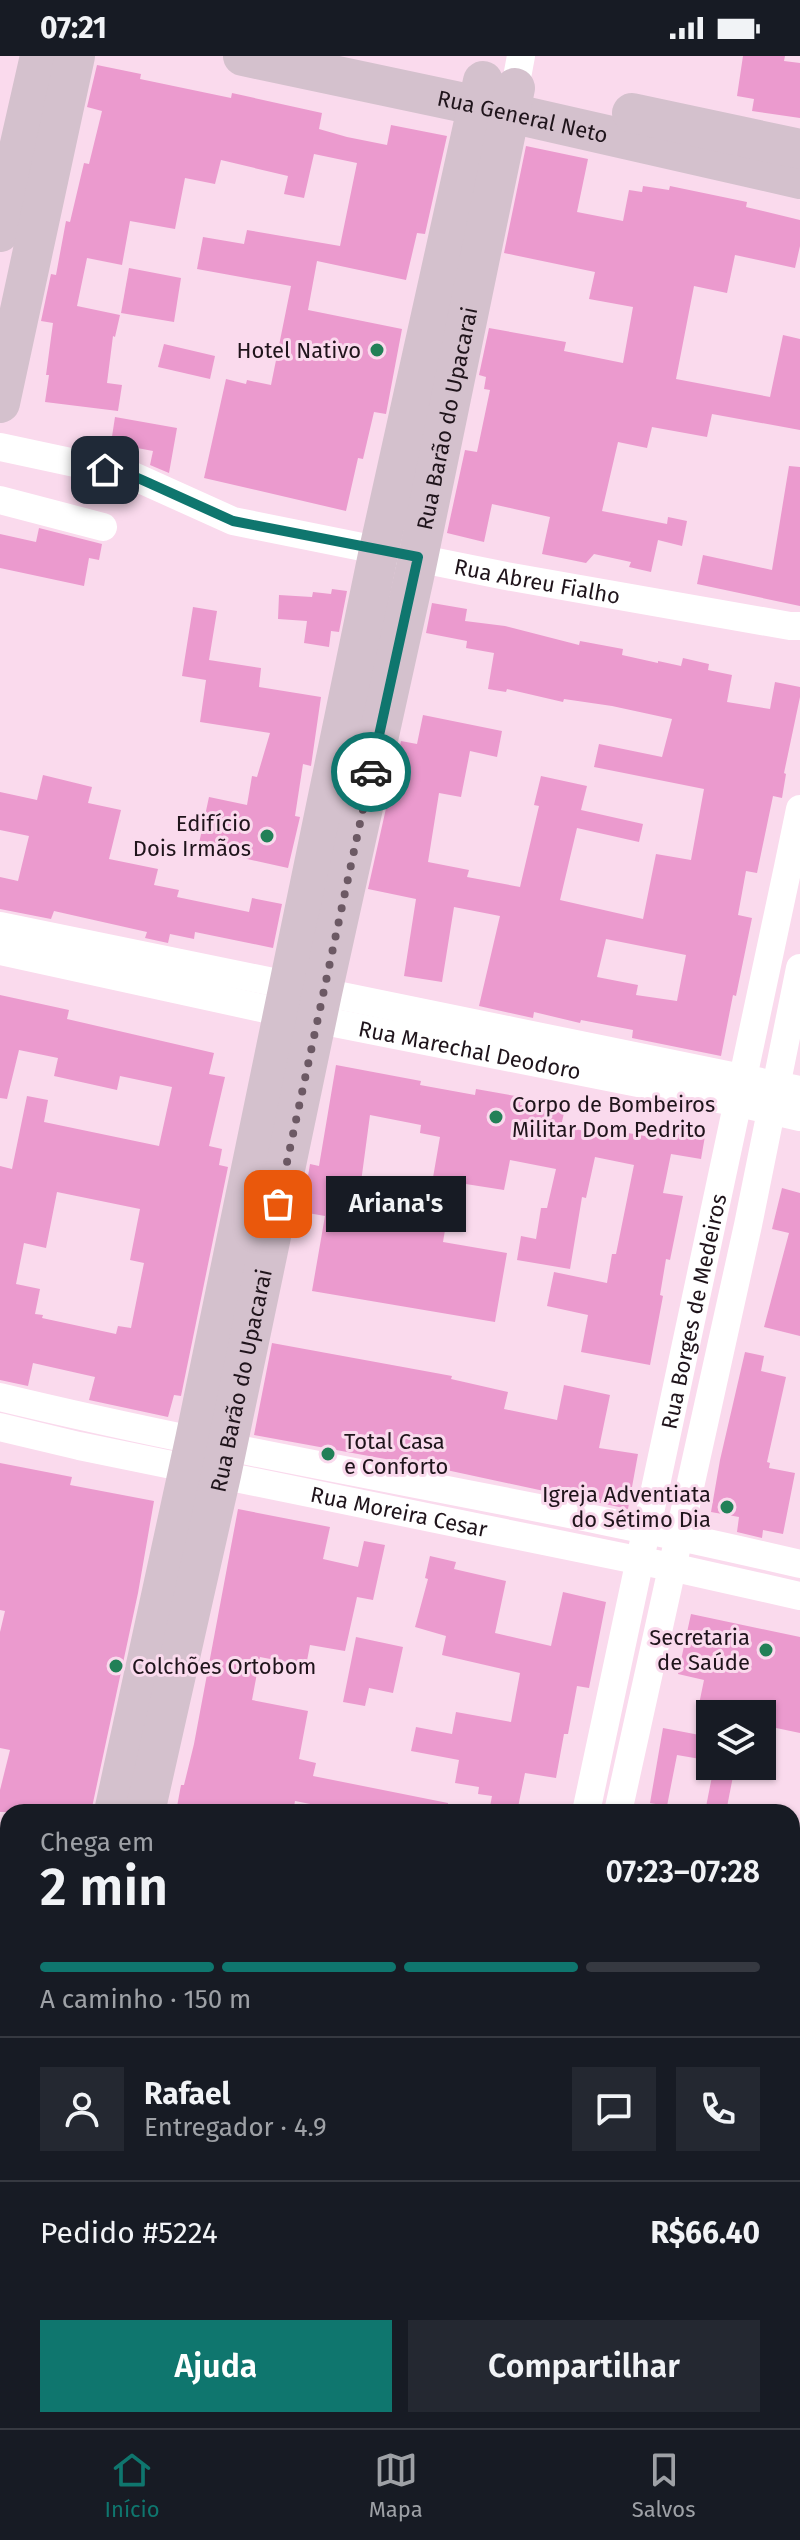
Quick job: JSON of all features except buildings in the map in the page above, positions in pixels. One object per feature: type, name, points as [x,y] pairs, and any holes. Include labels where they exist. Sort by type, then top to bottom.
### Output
[{"type":"street","points":[[0,403],[15,220],[40,56]]},
{"type":"street","points":[[15,220],[75,56]]},
{"type":"street","name":"Rua General Neto","points":[[243,56],[499,83]]},
{"type":"street","name":"Rua General Neto","points":[[368,56],[499,83],[712,145],[800,179]]},
{"type":"street","name":"Rua Barão do Upacarai","points":[[146,1804],[207,1458],[346,798],[379,550],[499,83]]},
{"type":"street","name":"Rua Barão do Upacarai","points":[[346,798],[418,557],[499,83]]},
{"type":"street","name":"Rua General Neto","points":[[712,145],[800,149]]},
{"type":"street","name":"Rua Abreu Fialho","points":[[0,447],[131,475],[233,521],[506,576],[800,626]]},
{"type":"street","points":[[0,500],[103,527]]},
{"type":"street","name":"Rua Borges de Medeiros","points":[[588,1804],[800,809]]},
{"type":"street","name":"Rua Marechal Deodoro","points":[[0,926],[84,956],[303,1003],[742,1090],[783,1095],[800,1117]]},
{"type":"street","name":"Rua Marechal Deodoro","points":[[0,951],[84,956]]},
{"type":"street","points":[[767,970],[799,973]]},
{"type":"street","name":"Rua Borges de Medeiros","points":[[620,1804],[748,1225],[783,1095],[799,973]]},
{"type":"street","points":[[715,1214],[748,1225]]},
{"type":"street","name":"Rua Moreira Cesar","points":[[0,1397],[83,1417],[207,1458],[438,1519],[800,1596]]},
{"type":"street","points":[[79,1446],[83,1417]]},
{"type":"street","name":"Rua Moreira Cesar","points":[[0,1427],[79,1446],[207,1458],[444,1488],[678,1535],[800,1564]]},
{"type":"street","name":"Rua Barão do Upacarai","points":[[116,1804],[207,1458]]},
{"type":"street","points":[[438,1519],[444,1488]]},
{"type":"street","points":[[617,1665],[648,1672]]},
{"type":"way so far","points":[[278,1204],[371,772]]},
{"type":"place","name":"Hotel Nativo","points":[[377,350]]},
{"type":"place","name":"Edifício Dois Irmãos","points":[[267,836]]},
{"type":"place","name":"Corpo de Bombeiros Militar Dom Pedrito","points":[[496,1117]]},
{"type":"place","name":"Ariana's","points":[[278,1204]]},
{"type":"place","name":"Total Casa e Conforto","points":[[328,1454]]},
{"type":"place","name":"Igreja Adventiata do Sétimo Dia","points":[[727,1507]]},
{"type":"place","name":"Secretaria de Saúde","points":[[766,1650]]},
{"type":"place","name":"Colchões Ortobom","points":[[116,1666]]},
{"type":"route","points":[[105,470],[131,475],[233,521],[418,557],[371,772]]}]
